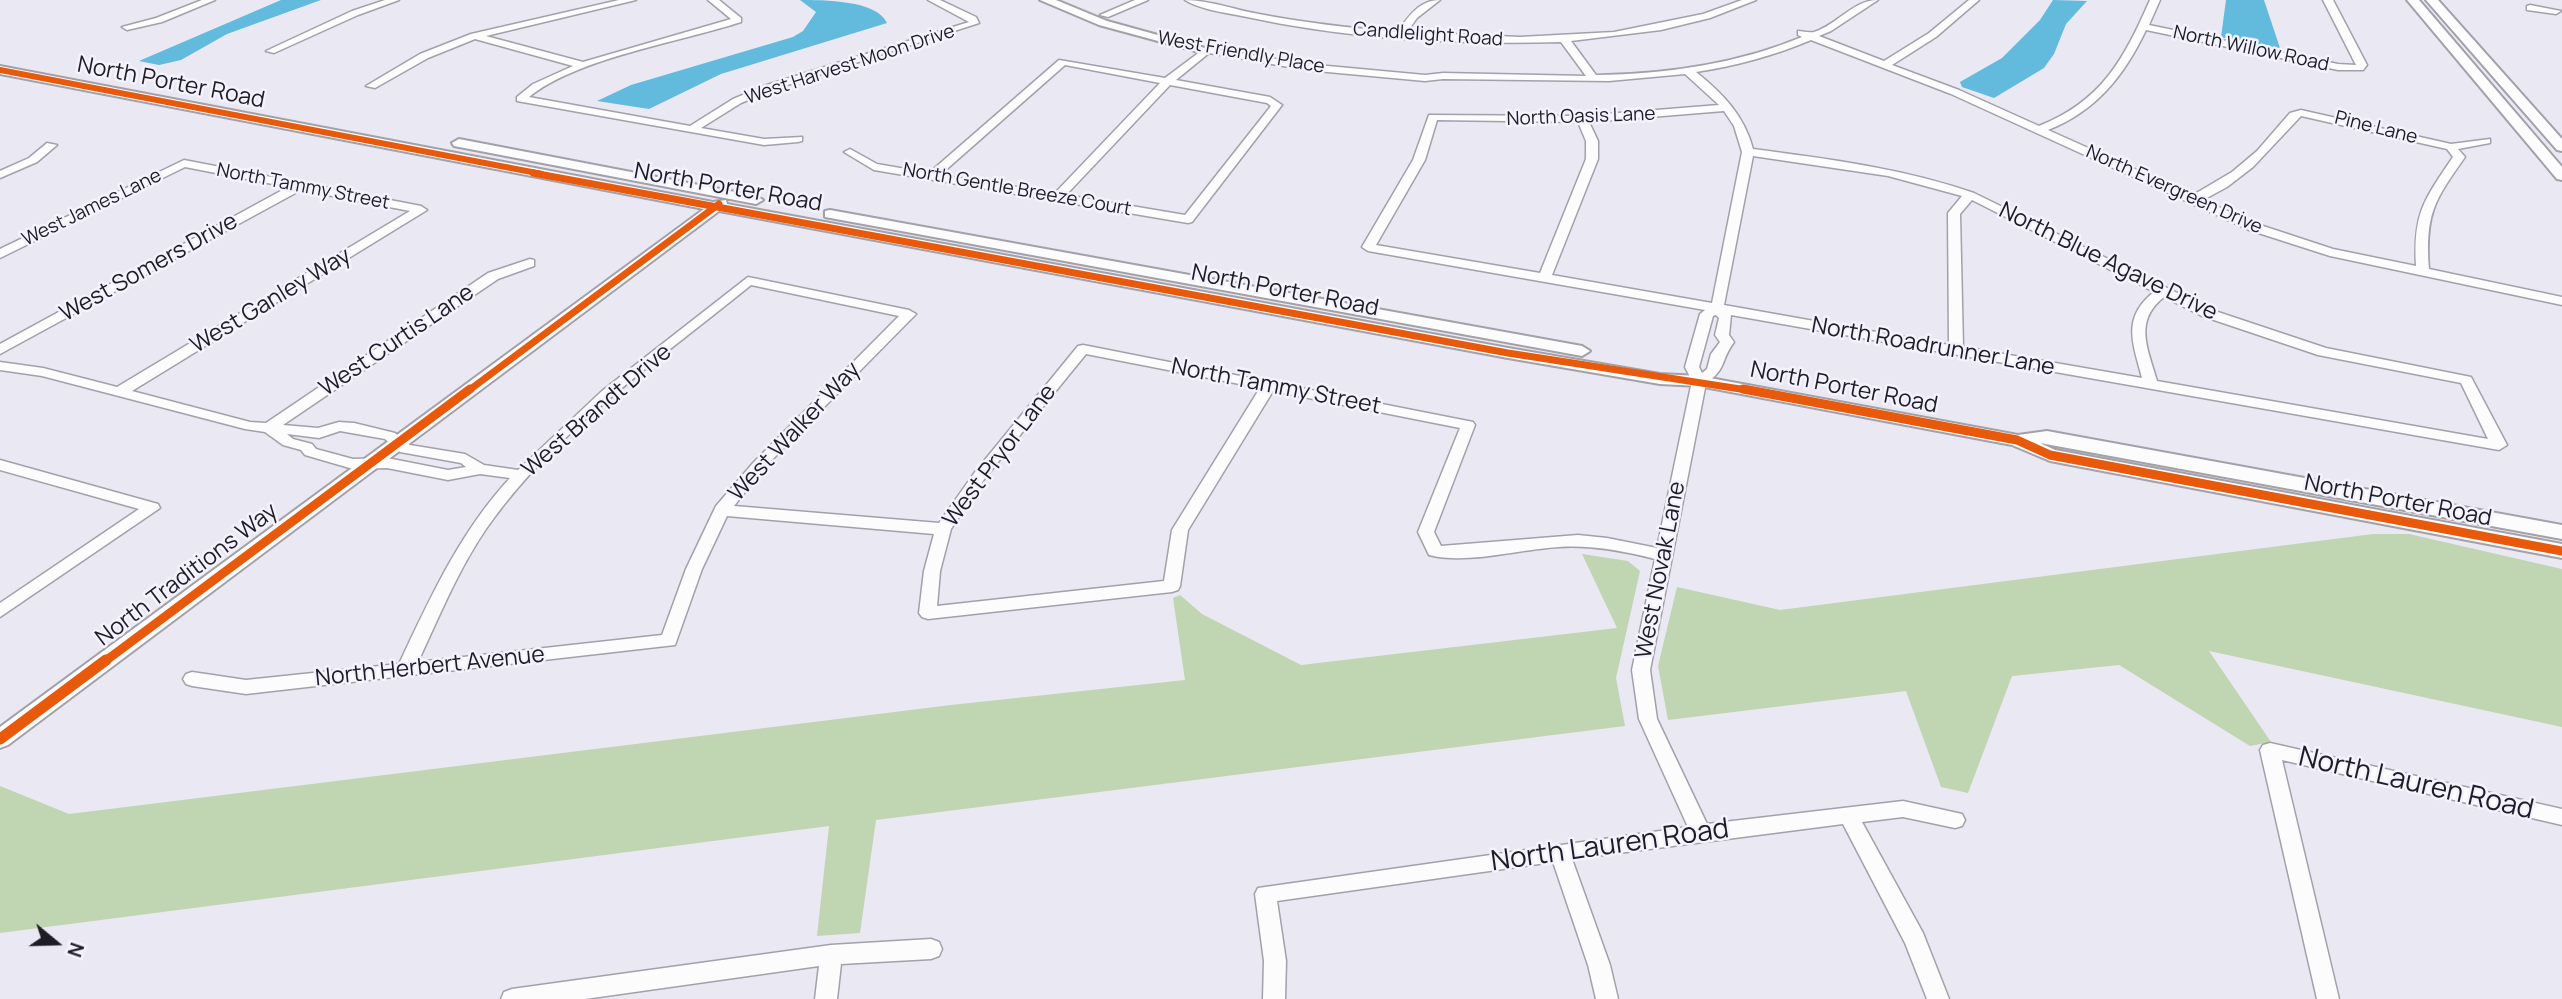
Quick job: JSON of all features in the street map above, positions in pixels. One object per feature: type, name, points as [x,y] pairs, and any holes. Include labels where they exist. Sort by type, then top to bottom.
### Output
[{"type":"street","points":[[127,27],[159,20],[210,0]]},
{"type":"street","points":[[271,51],[355,13],[394,0]]},
{"type":"street","points":[[371,86],[424,56],[474,36],[631,0]]},
{"type":"street","points":[[713,0],[738,20],[585,66],[552,79],[521,99],[764,142],[798,139]]},
{"type":"street","points":[[933,0],[947,7],[968,0]]},
{"type":"street","name":"West Friendly Place","points":[[1046,0],[1103,23],[1210,48],[1335,70],[1425,78],[1607,79],[1686,70],[1748,58],[1852,17],[1873,0]]},
{"type":"street","name":"West Friendly Place","points":[[1068,0],[1105,15],[1210,48]]},
{"type":"street","points":[[1105,15],[1143,0]]},
{"type":"street","name":"Candlelight Road","points":[[1190,0],[1286,22],[1401,35],[1511,40],[1564,39],[1668,26],[1751,0]]},
{"type":"street","points":[[1401,35],[1413,16],[1435,0]]},
{"type":"street","name":"West Friendly Place","points":[[1592,77],[1603,72],[1712,59],[1807,35],[1835,18],[1856,0]]},
{"type":"street","points":[[1886,64],[1942,29],[1973,0]]},
{"type":"street","points":[[2038,130],[2084,110],[2114,82],[2144,27],[2155,0]]},
{"type":"street","name":"North Willow Road","points":[[2144,27],[2338,67],[2359,68],[2362,65],[2328,0]]},
{"type":"street","points":[[2413,0],[2562,176]]},
{"type":"street","points":[[2432,0],[2562,147]]},
{"type":"street","name":"West Harvest Moon Drive","points":[[690,130],[727,107],[771,87],[974,23],[972,19],[947,7]]},
{"type":"street","points":[[2530,8],[2557,8],[2562,21]]},
{"type":"street","name":"North Evergreen Drive","points":[[1807,35],[1886,64],[2253,227],[2305,245],[2562,301]]},
{"type":"street","points":[[474,36],[585,66]]},
{"type":"street","points":[[1564,39],[1592,77]]},
{"type":"street","points":[[1058,197],[1169,80],[1210,48]]},
{"type":"street","name":"North Porter Road","points":[[0,58],[1664,366],[1699,381]]},
{"type":"street","points":[[933,175],[1063,62],[1169,80]]},
{"type":"street","name":"North Porter Road","points":[[0,70],[1508,353],[1660,379],[1699,381],[2017,440],[2050,456],[2562,551]]},
{"type":"street","points":[[1686,70],[1729,107],[1744,131],[1748,152],[1717,309]]},
{"type":"street","name":"North Gentle Breeze Court","points":[[850,152],[874,167],[1188,219],[1277,105],[1270,100],[1169,80]]},
{"type":"street","name":"North Oasis Lane","points":[[1368,247],[1419,160],[1433,117],[1583,120],[1729,107]]},
{"type":"street","name":"Pine Lane","points":[[2193,200],[2218,189],[2256,159],[2294,115],[2301,113],[2325,116],[2451,147]]},
{"type":"street","points":[[1545,278],[1592,159],[1592,141],[1583,120]]},
{"type":"street","points":[[2423,272],[2420,226],[2426,204],[2459,157],[2451,147],[2486,141]]},
{"type":"street","points":[[0,175],[33,160],[51,145]]},
{"type":"street","name":"North Blue Agave Drive","points":[[1748,152],[1888,171],[1970,195],[2162,292],[2231,322],[2323,352],[2466,380],[2499,445]]},
{"type":"street","name":"North Tammy Street","points":[[184,163],[421,210]]},
{"type":"street","name":"West James Lane","points":[[0,254],[184,163]]},
{"type":"street","name":"West Somers Drive","points":[[0,350],[299,186]]},
{"type":"street","points":[[1956,351],[1954,213],[1970,195]]},
{"type":"street","name":"North Traditions Way","points":[[0,738],[714,206],[745,198]]},
{"type":"street","name":"West Ganley Way","points":[[121,391],[421,210]]},
{"type":"street","name":"North Roadrunner Lane","points":[[1368,247],[2499,445]]},
{"type":"street","name":"West Curtis Lane","points":[[269,428],[493,276],[530,263]]},
{"type":"street","name":"West Walker Way","points":[[669,641],[694,569],[722,510],[758,466],[909,314],[748,281]]},
{"type":"street","name":"West Brandt Drive","points":[[407,669],[443,586],[482,523],[522,475],[581,419],[748,281]]},
{"type":"street","points":[[2151,385],[2138,314],[2145,303],[2162,292]]},
{"type":"street","points":[[1717,309],[1726,317],[1722,335],[1727,342],[1718,354],[1714,371],[1699,381],[1692,367],[1698,337],[1707,314],[1717,309]]},
{"type":"street","name":"North Tammy Street","points":[[1083,349],[1468,425],[1426,533],[1435,551],[1467,554],[1539,544],[1598,542],[1664,555]]},
{"type":"street","name":"West Pryor Lane","points":[[1083,349],[980,475],[943,529],[932,571],[928,613],[1172,586],[1180,530],[1269,385]]},
{"type":"street","points":[[0,366],[43,372],[250,426],[319,433],[339,426],[354,427],[390,436],[405,449],[465,459],[480,469]]},
{"type":"street","name":"West Novak Lane","points":[[1699,381],[1641,670],[1648,719],[1701,833]]},
{"type":"street","points":[[269,428],[288,442],[307,447],[317,455],[353,464],[387,463],[448,475],[480,469],[522,475]]},
{"type":"street","name":"North Porter Road","points":[[2017,440],[2047,436],[2562,532]]},
{"type":"street","points":[[0,465],[152,508],[0,611]]},
{"type":"street","points":[[722,510],[943,529]]},
{"type":"street","name":"North Herbert Avenue","points":[[192,679],[246,687],[669,641]]},
{"type":"street","name":"North Lauren Road","points":[[2328,999],[2270,750],[2562,817]]},
{"type":"street","name":"North Lauren Road","points":[[1274,999],[1275,961],[1265,894],[1701,833],[1903,809],[1955,820]]},
{"type":"street","points":[[1849,816],[1915,940],[1938,999]]},
{"type":"street","points":[[1560,853],[1599,965],[1607,999]]},
{"type":"street","points":[[512,999],[831,955],[931,949]]},
{"type":"street","points":[[826,999],[831,955]]},
{"type":"green space","points":[[2373,534],[2409,534],[2562,569],[2562,727],[2209,651],[2271,742],[2250,746],[2119,665],[2012,676],[1968,793],[1941,787],[1906,691],[1668,720],[1658,666],[1677,587],[1780,610]]},
{"type":"green space","points":[[1582,554],[1628,561],[1640,571],[1616,678],[1625,726],[876,820],[860,933],[817,936],[829,826],[0,933],[0,786],[69,814],[951,705],[1185,680],[1173,598],[1180,595],[1202,614],[1301,665],[1617,628]]},
{"type":"water","points":[[281,0],[321,0],[227,34],[181,60],[159,65],[139,61]]},
{"type":"water","points":[[800,0],[835,1],[861,6],[881,15],[887,23],[721,74],[649,109],[597,101],[631,85],[793,37],[803,31],[816,12]]},
{"type":"water","points":[[2053,0],[2087,1],[2066,24],[2054,54],[2044,68],[1994,98],[1962,87],[1960,82],[2002,58],[2040,20]]},
{"type":"water","points":[[2226,0],[2264,0],[2280,48],[2255,46],[2221,37]]},
{"type":"cycle path","points":[[0,70],[551,176],[1508,353],[1660,379],[1699,381],[2017,440],[2050,455],[2562,551]]},
{"type":"cycle path","points":[[0,739],[719,204]]}]
